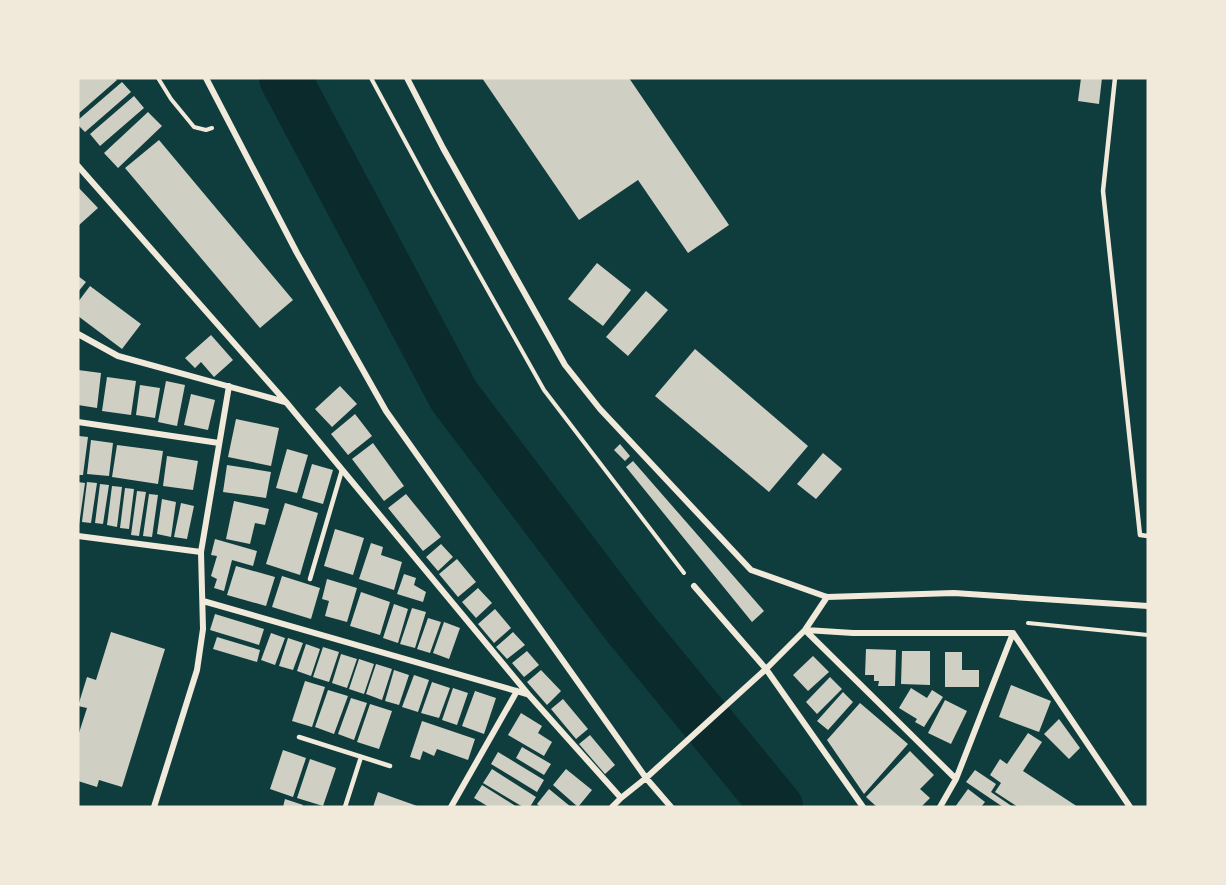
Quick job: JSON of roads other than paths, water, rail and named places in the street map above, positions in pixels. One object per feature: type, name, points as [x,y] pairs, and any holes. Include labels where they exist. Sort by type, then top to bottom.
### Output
[{"type":"street","points":[[206,78],[297,253],[386,411],[646,778],[671,807]]},
{"type":"street","points":[[407,78],[443,148],[565,365],[593,400],[751,570],[827,597],[954,593],[1148,606]]},
{"type":"street","points":[[78,166],[286,402],[528,694],[621,798]]},
{"type":"street","points":[[78,334],[118,356],[286,402]]},
{"type":"street","points":[[154,807],[197,670],[203,629],[201,552],[229,386]]},
{"type":"street","points":[[78,422],[219,443]]},
{"type":"street","points":[[78,536],[201,552]]},
{"type":"street","points":[[694,586],[766,669],[863,807]]},
{"type":"street","points":[[612,807],[766,669],[805,630],[827,597]]},
{"type":"street","points":[[203,602],[528,694]]},
{"type":"street","points":[[805,630],[853,633],[1013,633]]},
{"type":"street","points":[[805,630],[956,779]]},
{"type":"street","points":[[940,807],[956,779],[1013,633]]},
{"type":"street","points":[[1013,633],[1130,807]]},
{"type":"street","points":[[451,807],[517,691]]},
{"type":"lane","points":[[1115,78],[1103,191],[1140,535],[1148,536]]},
{"type":"lane","points":[[310,579],[342,470]]},
{"type":"lane","points":[[299,737],[390,766]]},
{"type":"lane","points":[[345,807],[361,757]]},
{"type":"waterway","points":[[285,78],[454,396],[629,627],[777,807]]}]
